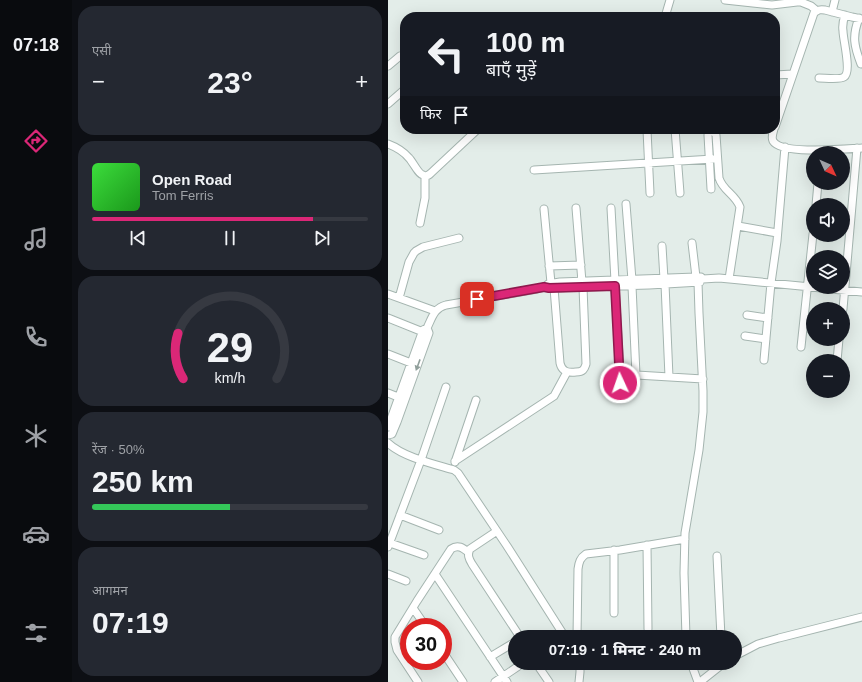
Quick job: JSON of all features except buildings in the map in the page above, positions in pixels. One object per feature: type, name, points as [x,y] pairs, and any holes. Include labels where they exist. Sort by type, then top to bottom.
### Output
[{"type":"street","points":[[666,12],[670,0]]},
{"type":"street","points":[[725,0],[772,6],[804,2],[817,11]]},
{"type":"street","points":[[832,12],[835,0]]},
{"type":"street","points":[[780,103],[793,74],[812,17],[817,11],[825,10],[860,18],[855,27],[854,40],[860,64]]},
{"type":"street","points":[[819,78],[842,78],[846,76],[846,57],[843,32],[845,15]]},
{"type":"street","points":[[388,66],[400,56]]},
{"type":"street","points":[[780,75],[793,74]]},
{"type":"street","points":[[388,104],[400,93]]},
{"type":"street","points":[[425,176],[432,173],[473,134]]},
{"type":"street","points":[[647,134],[650,193]]},
{"type":"street","points":[[675,134],[680,192]]},
{"type":"street","points":[[708,134],[711,189]]},
{"type":"street","points":[[716,134],[720,182],[724,188],[736,198],[740,207],[729,279]]},
{"type":"street","points":[[773,134],[773,141],[779,146],[806,150]]},
{"type":"street","points":[[388,144],[395,147],[410,158],[420,173],[425,176]]},
{"type":"street","points":[[764,360],[785,147]]},
{"type":"street","points":[[848,250],[860,148],[850,149]]},
{"type":"street","points":[[534,170],[718,159]]},
{"type":"street","points":[[420,223],[425,198],[425,176]]},
{"type":"street","points":[[626,204],[632,283],[636,375]]},
{"type":"street","points":[[544,209],[560,359],[561,366],[567,372],[582,371],[586,364],[583,285],[576,208]]},
{"type":"street","points":[[611,208],[621,391]]},
{"type":"street","points":[[738,226],[777,233]]},
{"type":"street","points":[[399,298],[409,262],[416,251],[423,247],[459,238]]},
{"type":"street","points":[[686,630],[684,573],[686,524],[699,450],[703,412],[699,280],[692,243]]},
{"type":"street","points":[[662,246],[669,377]]},
{"type":"street","points":[[549,266],[581,265]]},
{"type":"street","points":[[388,427],[398,397],[425,330],[435,311],[442,305],[544,287],[549,288],[553,286],[719,278],[806,287]]},
{"type":"street","points":[[850,291],[862,292]]},
{"type":"street","points":[[388,294],[435,311]]},
{"type":"street","points":[[801,347],[807,294]]},
{"type":"street","points":[[747,315],[768,318]]},
{"type":"street","points":[[388,318],[425,330],[429,333],[397,422],[392,434],[388,434]]},
{"type":"street","points":[[745,336],[766,339]]},
{"type":"street","points":[[388,354],[411,363]]},
{"type":"street","points":[[455,461],[554,396],[567,372]]},
{"type":"street","points":[[620,374],[703,379]]},
{"type":"street","points":[[424,555],[389,545],[421,460],[446,387]]},
{"type":"street","points":[[388,393],[398,397]]},
{"type":"street","points":[[452,470],[476,400]]},
{"type":"street","points":[[388,443],[399,451],[458,473],[561,630]]},
{"type":"street","points":[[400,515],[439,530]]},
{"type":"street","points":[[468,552],[497,531]]},
{"type":"street","points":[[577,630],[578,569],[580,559],[586,554],[685,539]]},
{"type":"street","points":[[648,545],[648,629]]},
{"type":"street","points":[[418,682],[396,645],[395,637],[434,574],[454,547],[459,546],[468,552],[469,559],[515,630]]},
{"type":"street","points":[[614,550],[614,613]]},
{"type":"street","points":[[717,556],[721,630]]},
{"type":"street","points":[[388,574],[406,581]]},
{"type":"street","points":[[434,574],[505,679]]},
{"type":"street","points":[[413,608],[420,618]]},
{"type":"street","points":[[742,652],[758,644],[862,617]]},
{"type":"street","points":[[388,640],[396,645]]},
{"type":"street","points":[[490,657],[508,646]]},
{"type":"street","points":[[452,666],[463,682]]},
{"type":"street","points":[[495,682],[505,679],[515,670]]},
{"type":"street","points":[[541,670],[549,682]]},
{"type":"street","points":[[579,682],[580,670]]},
{"type":"street","points":[[694,670],[699,682],[714,670]]},
{"type":"route","points":[[477,299],[544,287],[615,286],[620,383]]}]
